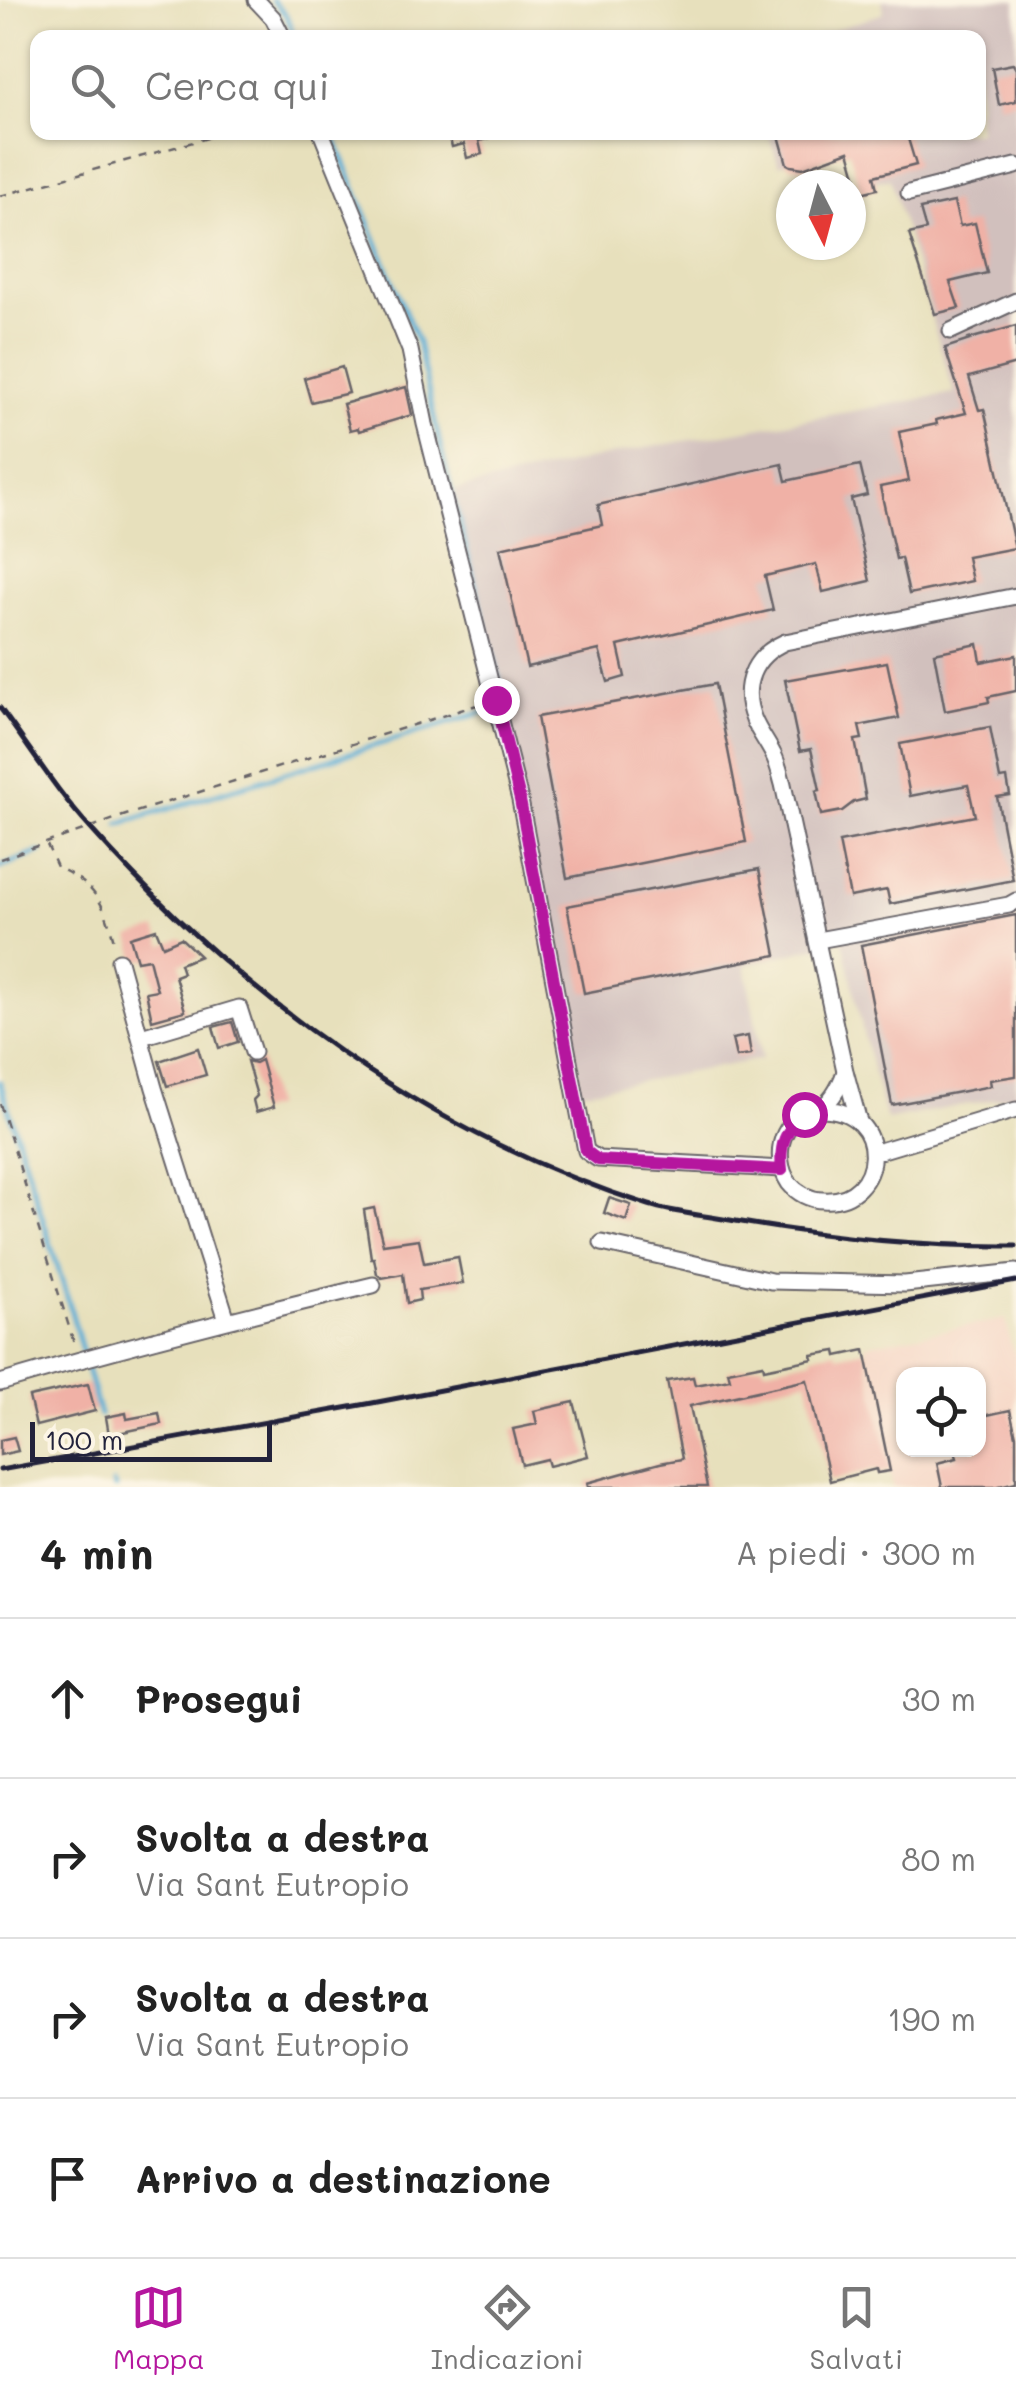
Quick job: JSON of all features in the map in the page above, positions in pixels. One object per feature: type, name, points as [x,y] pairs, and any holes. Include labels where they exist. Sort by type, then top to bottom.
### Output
[{"type":"street","points":[[256,0],[279,30]]},
{"type":"street","points":[[325,140],[410,350],[425,424],[520,800],[586,1151],[598,1160],[782,1170]]},
{"type":"street","points":[[909,193],[1016,166]]},
{"type":"street","points":[[951,331],[1016,300]]},
{"type":"street","points":[[859,1122],[784,784],[776,758],[754,718],[748,699],[750,679],[768,650],[785,642],[1016,596]]},
{"type":"street","points":[[818,940],[1016,902]]},
{"type":"street","points":[[118,962],[227,1320]]},
{"type":"street","points":[[140,1036],[239,1008],[253,1052]]},
{"type":"street","points":[[819,1109],[840,1086],[846,1071]]},
{"type":"street","points":[[819,1109],[834,1109],[859,1122],[873,1154],[865,1181],[854,1192],[827,1201],[813,1199],[789,1182],[780,1154],[783,1138],[792,1124],[819,1109]]},
{"type":"street","points":[[873,1154],[1016,1110]]},
{"type":"street","points":[[602,1243],[771,1281],[906,1284],[1016,1272]]},
{"type":"street","points":[[0,1384],[84,1358],[372,1284]]},
{"type":"path","points":[[0,196],[200,140]]},
{"type":"path","points":[[0,859],[314,754],[496,700]]},
{"type":"path","points":[[46,842],[56,867],[77,876],[93,890],[102,905],[118,962]]},
{"type":"path","points":[[0,1104],[84,1358]]},
{"type":"shaded area","points":[[882,0],[1016,0],[1016,1095],[886,1120],[843,940],[745,965],[762,1059],[580,1092],[455,490],[623,452],[954,393],[890,179],[866,183],[866,170],[859,170],[851,142],[779,165],[770,140],[986,140],[986,30],[834,30],[884,13]]},
{"type":"shaded area","points":[[1006,1319],[1016,1356],[1016,1487],[893,1487],[865,1345]]},
{"type":"building","points":[[1013,64],[1016,101],[999,105],[992,68]]},
{"type":"building","points":[[450,140],[482,140],[479,141],[482,154],[467,158],[464,144],[452,147]]},
{"type":"building","points":[[780,140],[908,140],[916,165],[874,176],[877,189],[866,192],[866,170],[854,170],[849,151],[803,168],[791,166]]},
{"type":"building","points":[[954,202],[960,226],[975,223],[987,273],[950,282],[959,308],[935,314],[909,234],[926,230],[920,209]]},
{"type":"building","points":[[1016,326],[1016,364],[969,377],[979,410],[984,409],[1015,548],[967,557],[972,581],[909,594],[901,558],[896,559],[880,487],[909,481],[899,432],[966,413],[945,348]]},
{"type":"building","points":[[342,367],[349,393],[311,402],[304,378]]},
{"type":"building","points":[[406,387],[412,415],[359,431],[350,430],[343,404]]},
{"type":"building","points":[[782,464],[786,481],[860,465],[867,495],[851,499],[870,581],[823,592],[816,564],[765,576],[773,610],[618,646],[625,677],[608,682],[599,650],[527,667],[500,548],[602,525],[598,505]]},
{"type":"building","points":[[978,644],[981,662],[1016,655],[1016,691],[988,697],[989,702],[945,711],[934,653]]},
{"type":"building","points":[[887,662],[899,718],[859,726],[862,739],[855,740],[866,799],[842,811],[821,815],[811,749],[800,751],[785,680]]},
{"type":"building","points":[[715,684],[746,842],[567,878],[537,717]]},
{"type":"building","points":[[990,727],[1000,779],[1007,778],[1010,795],[997,797],[1013,880],[890,904],[887,890],[850,897],[839,842],[975,816],[968,785],[910,796],[900,744]]},
{"type":"building","points":[[759,869],[776,955],[584,993],[567,906]]},
{"type":"building","points":[[1016,915],[1016,1076],[990,1080],[991,1086],[892,1105],[861,945]]},
{"type":"building","points":[[156,929],[163,946],[181,938],[200,956],[180,964],[183,973],[175,976],[185,1011],[152,1020],[146,992],[157,990],[149,959],[137,961],[130,937]]},
{"type":"building","points":[[232,1022],[238,1042],[219,1048],[213,1027]]},
{"type":"building","points":[[748,1036],[751,1055],[736,1057],[732,1039]]},
{"type":"building","points":[[198,1048],[206,1075],[167,1086],[159,1061]]},
{"type":"building","points":[[261,1060],[274,1107],[256,1112],[253,1100],[257,1096],[247,1061]]},
{"type":"building","points":[[609,1198],[631,1205],[626,1221],[604,1213]]},
{"type":"building","points":[[374,1208],[383,1244],[419,1239],[424,1263],[458,1257],[463,1283],[419,1290],[420,1300],[407,1303],[403,1274],[382,1278],[371,1258],[364,1210]]},
{"type":"building","points":[[865,1350],[890,1471],[877,1473],[876,1469],[830,1481],[807,1380],[690,1406],[707,1487],[588,1487],[587,1483],[682,1459],[667,1381],[693,1377],[695,1385],[730,1379],[728,1371],[763,1364],[764,1369],[813,1359],[812,1355],[836,1351],[837,1356]]},
{"type":"building","points":[[88,1384],[95,1411],[36,1426],[29,1397]]},
{"type":"building","points":[[574,1402],[588,1456],[549,1466],[547,1459],[522,1465],[513,1429],[537,1424],[534,1411]]},
{"type":"building","points":[[1010,1410],[1016,1436],[1016,1482],[995,1487],[942,1487],[937,1463],[957,1457],[986,1457],[986,1415]]},
{"type":"building","points":[[126,1413],[127,1419],[159,1413],[161,1424],[109,1435],[106,1417]]},
{"type":"building","points":[[14,1437],[18,1451],[0,1455],[0,1440]]},
{"type":"waterway","points":[[272,0],[286,15],[292,30]]},
{"type":"waterway","points":[[335,140],[418,343],[500,682]]},
{"type":"waterway","points":[[119,824],[487,711]]},
{"type":"waterway","points":[[0,867],[40,852]]},
{"type":"waterway","points":[[0,1082],[100,1415]]},
{"type":"waterway","points":[[113,1483],[115,1487]]},
{"type":"railway","points":[[0,708],[79,815],[149,891],[211,949],[344,1054],[491,1141],[568,1176],[668,1210],[873,1240],[1016,1246]]},
{"type":"railway","points":[[0,1470],[1016,1281]]},
{"type":"route","points":[[496,700],[520,800],[586,1151],[598,1160],[782,1170],[783,1138],[804,1114]]}]
